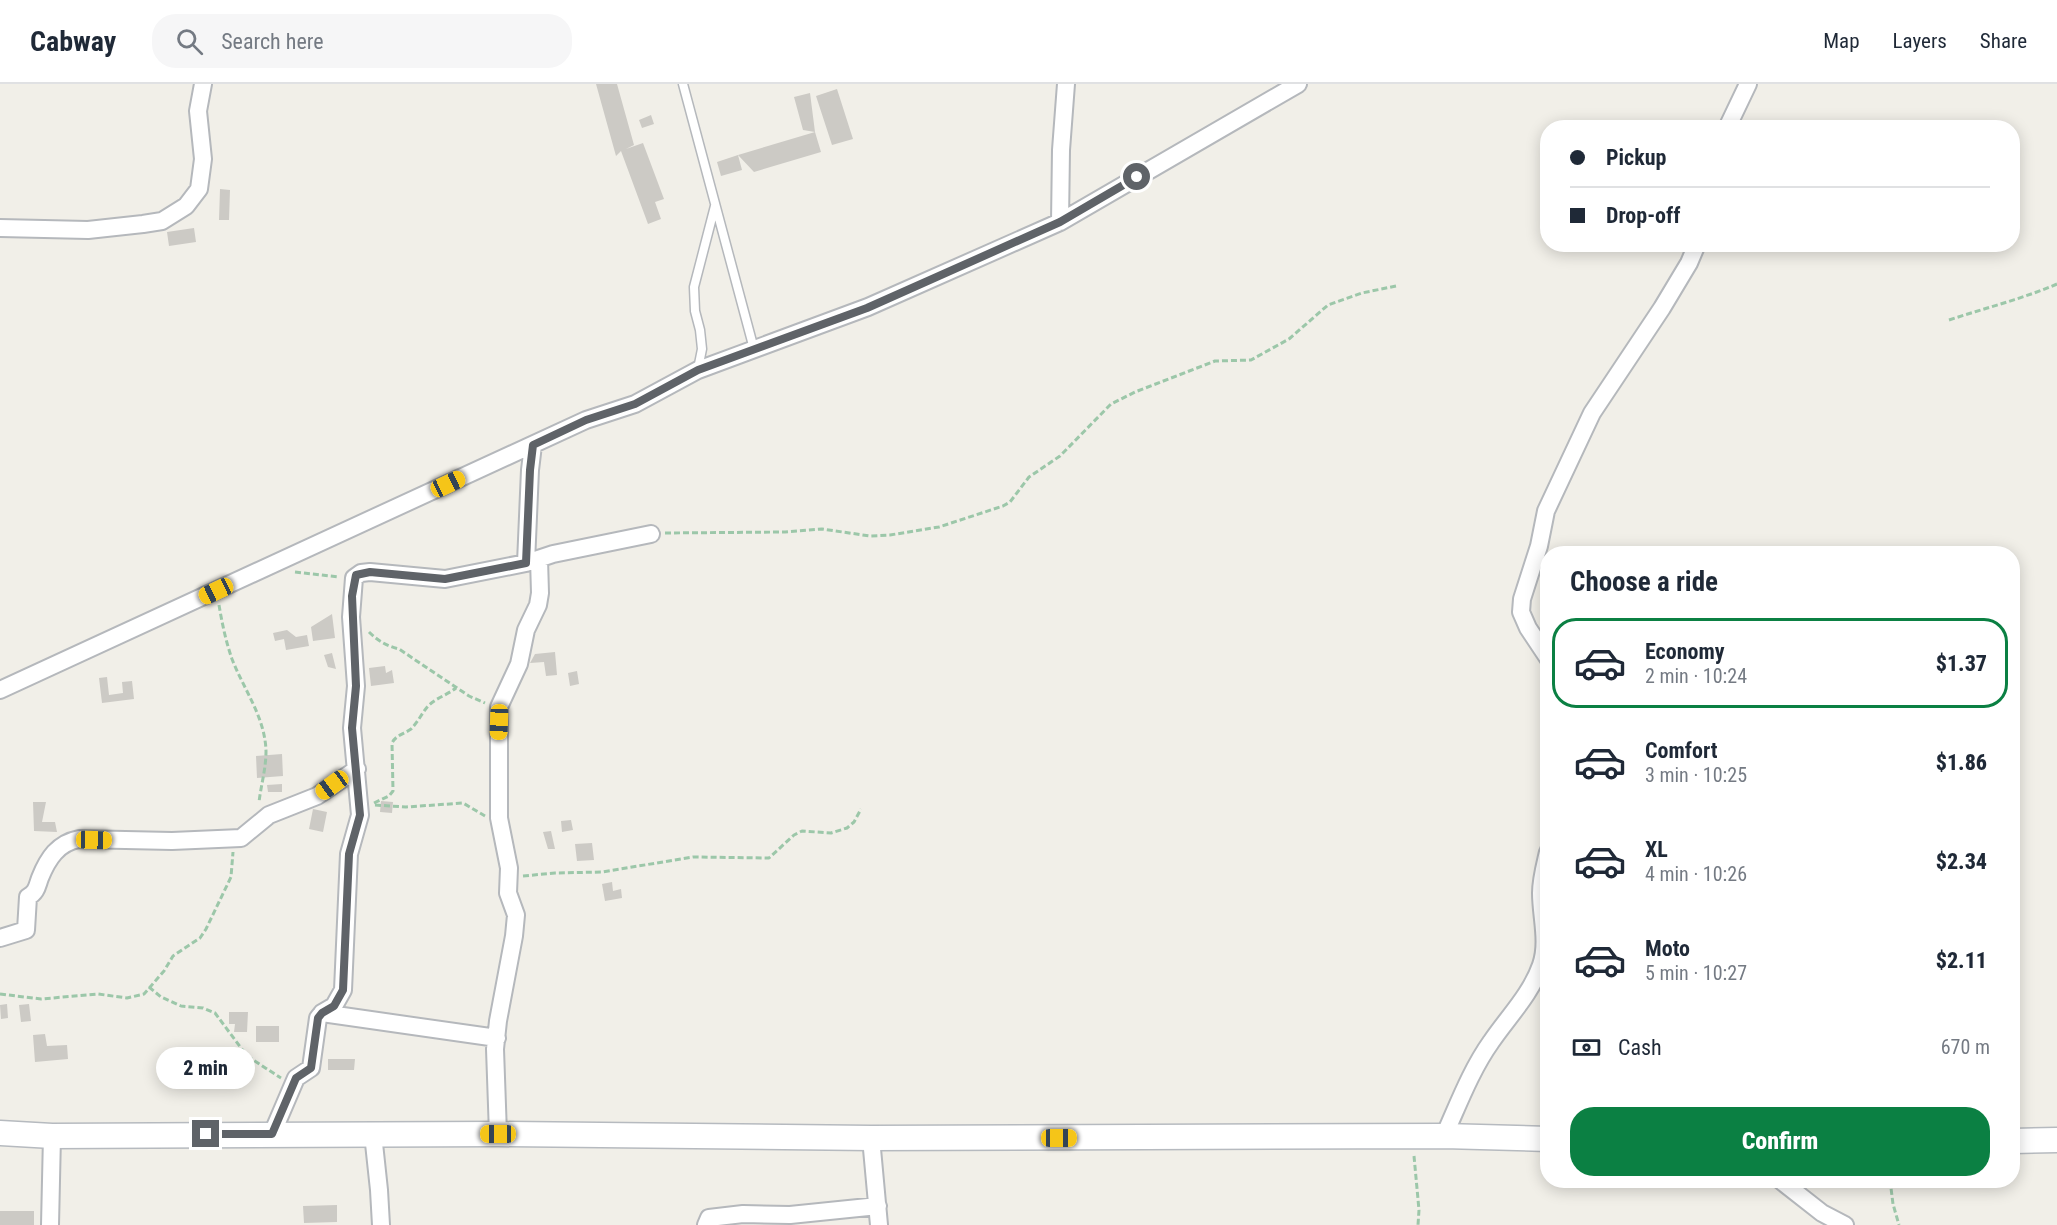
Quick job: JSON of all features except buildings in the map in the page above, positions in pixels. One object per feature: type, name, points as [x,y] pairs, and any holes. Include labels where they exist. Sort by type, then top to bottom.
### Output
[{"type":"main road","points":[[0,1133],[52,1136],[498,1134],[871,1138],[1444,1136],[1540,1139]]},
{"type":"main road","points":[[2020,1141],[2057,1140]]},
{"type":"street","points":[[0,228],[88,230],[143,224],[162,221],[186,206],[199,189],[202,159],[198,111],[203,84]]},
{"type":"street","points":[[1060,222],[1061,150],[1066,84]]},
{"type":"street","points":[[0,690],[586,420],[635,404],[698,370],[867,308],[1060,222],[1298,84]]},
{"type":"street","points":[[1732,120],[1748,84]]},
{"type":"street","points":[[1540,646],[1521,612],[1522,599],[1539,546],[1546,512],[1592,413],[1662,308],[1694,252]]},
{"type":"street","points":[[498,1134],[495,1082],[496,1038],[516,915],[508,892],[510,878],[500,823],[499,707],[519,664],[526,630],[538,605],[540,593],[532,561],[530,470],[533,445]]},
{"type":"street","points":[[509,456],[530,470]]},
{"type":"street","points":[[272,1134],[296,1078],[311,1068],[317,1027],[322,1013],[334,1006],[343,990],[349,854],[360,815],[352,728],[356,686],[351,617],[354,578],[361,573],[370,572],[445,579],[651,534]]},
{"type":"street","points":[[0,938],[26,930],[28,897],[37,889],[44,869],[56,849],[68,841],[79,839],[199,841],[241,838],[262,820],[280,809],[317,796],[357,769]]},
{"type":"street","points":[[1444,1136],[1475,1069],[1490,1043],[1516,1009],[1540,968]]},
{"type":"street","points":[[322,1013],[496,1038]]},
{"type":"street","points":[[373,1134],[381,1225]]},
{"type":"street","points":[[50,1225],[52,1136]]},
{"type":"street","points":[[871,1138],[879,1225]]},
{"type":"street","points":[[1790,1188],[1822,1213],[1845,1225]]},
{"type":"street","points":[[706,1225],[709,1218],[743,1214],[775,1216],[878,1206]]},
{"type":"lane","points":[[682,84],[754,349]]},
{"type":"lane","points":[[698,370],[702,349],[695,311],[694,287],[715,205]]},
{"type":"path","points":[[1949,320],[2057,285]]},
{"type":"path","points":[[651,534],[685,531],[726,533],[822,529],[870,536],[890,535],[939,527],[994,509],[1010,502],[1029,477],[1060,456],[1111,404],[1215,361],[1251,360],[1289,339],[1328,305],[1362,293],[1396,286]]},
{"type":"path","points":[[263,570],[354,578]]},
{"type":"path","points":[[216,591],[232,659],[260,718],[263,732],[266,750],[265,767],[256,826]]},
{"type":"path","points":[[351,617],[376,639],[399,650],[469,696],[499,707]]},
{"type":"path","points":[[456,688],[434,701],[414,726],[394,738],[393,791],[389,796],[370,805],[406,807],[463,803],[500,823]]},
{"type":"path","points":[[510,878],[555,873],[602,872],[693,857],[769,858],[802,831],[831,833],[847,828],[855,822],[861,809]]},
{"type":"path","points":[[0,994],[41,999],[99,994],[127,998],[144,994],[164,971],[173,956],[200,938],[206,929],[231,877],[232,855],[241,838]]},
{"type":"path","points":[[149,987],[161,997],[181,1006],[202,1008],[215,1013],[247,1056],[293,1085]]},
{"type":"path","points":[[1412,1136],[1419,1210],[1418,1225]]},
{"type":"path","points":[[1891,1188],[1899,1225]]},
{"type":"route","points":[[206,1134],[272,1134],[296,1078],[311,1068],[318,1018],[334,1006],[343,990],[349,854],[360,815],[359,779],[354,760],[352,728],[356,686],[351,617],[356,575],[370,572],[445,579],[526,563],[533,445],[586,420],[635,404],[698,370],[867,308],[1060,222],[1137,177]]}]
